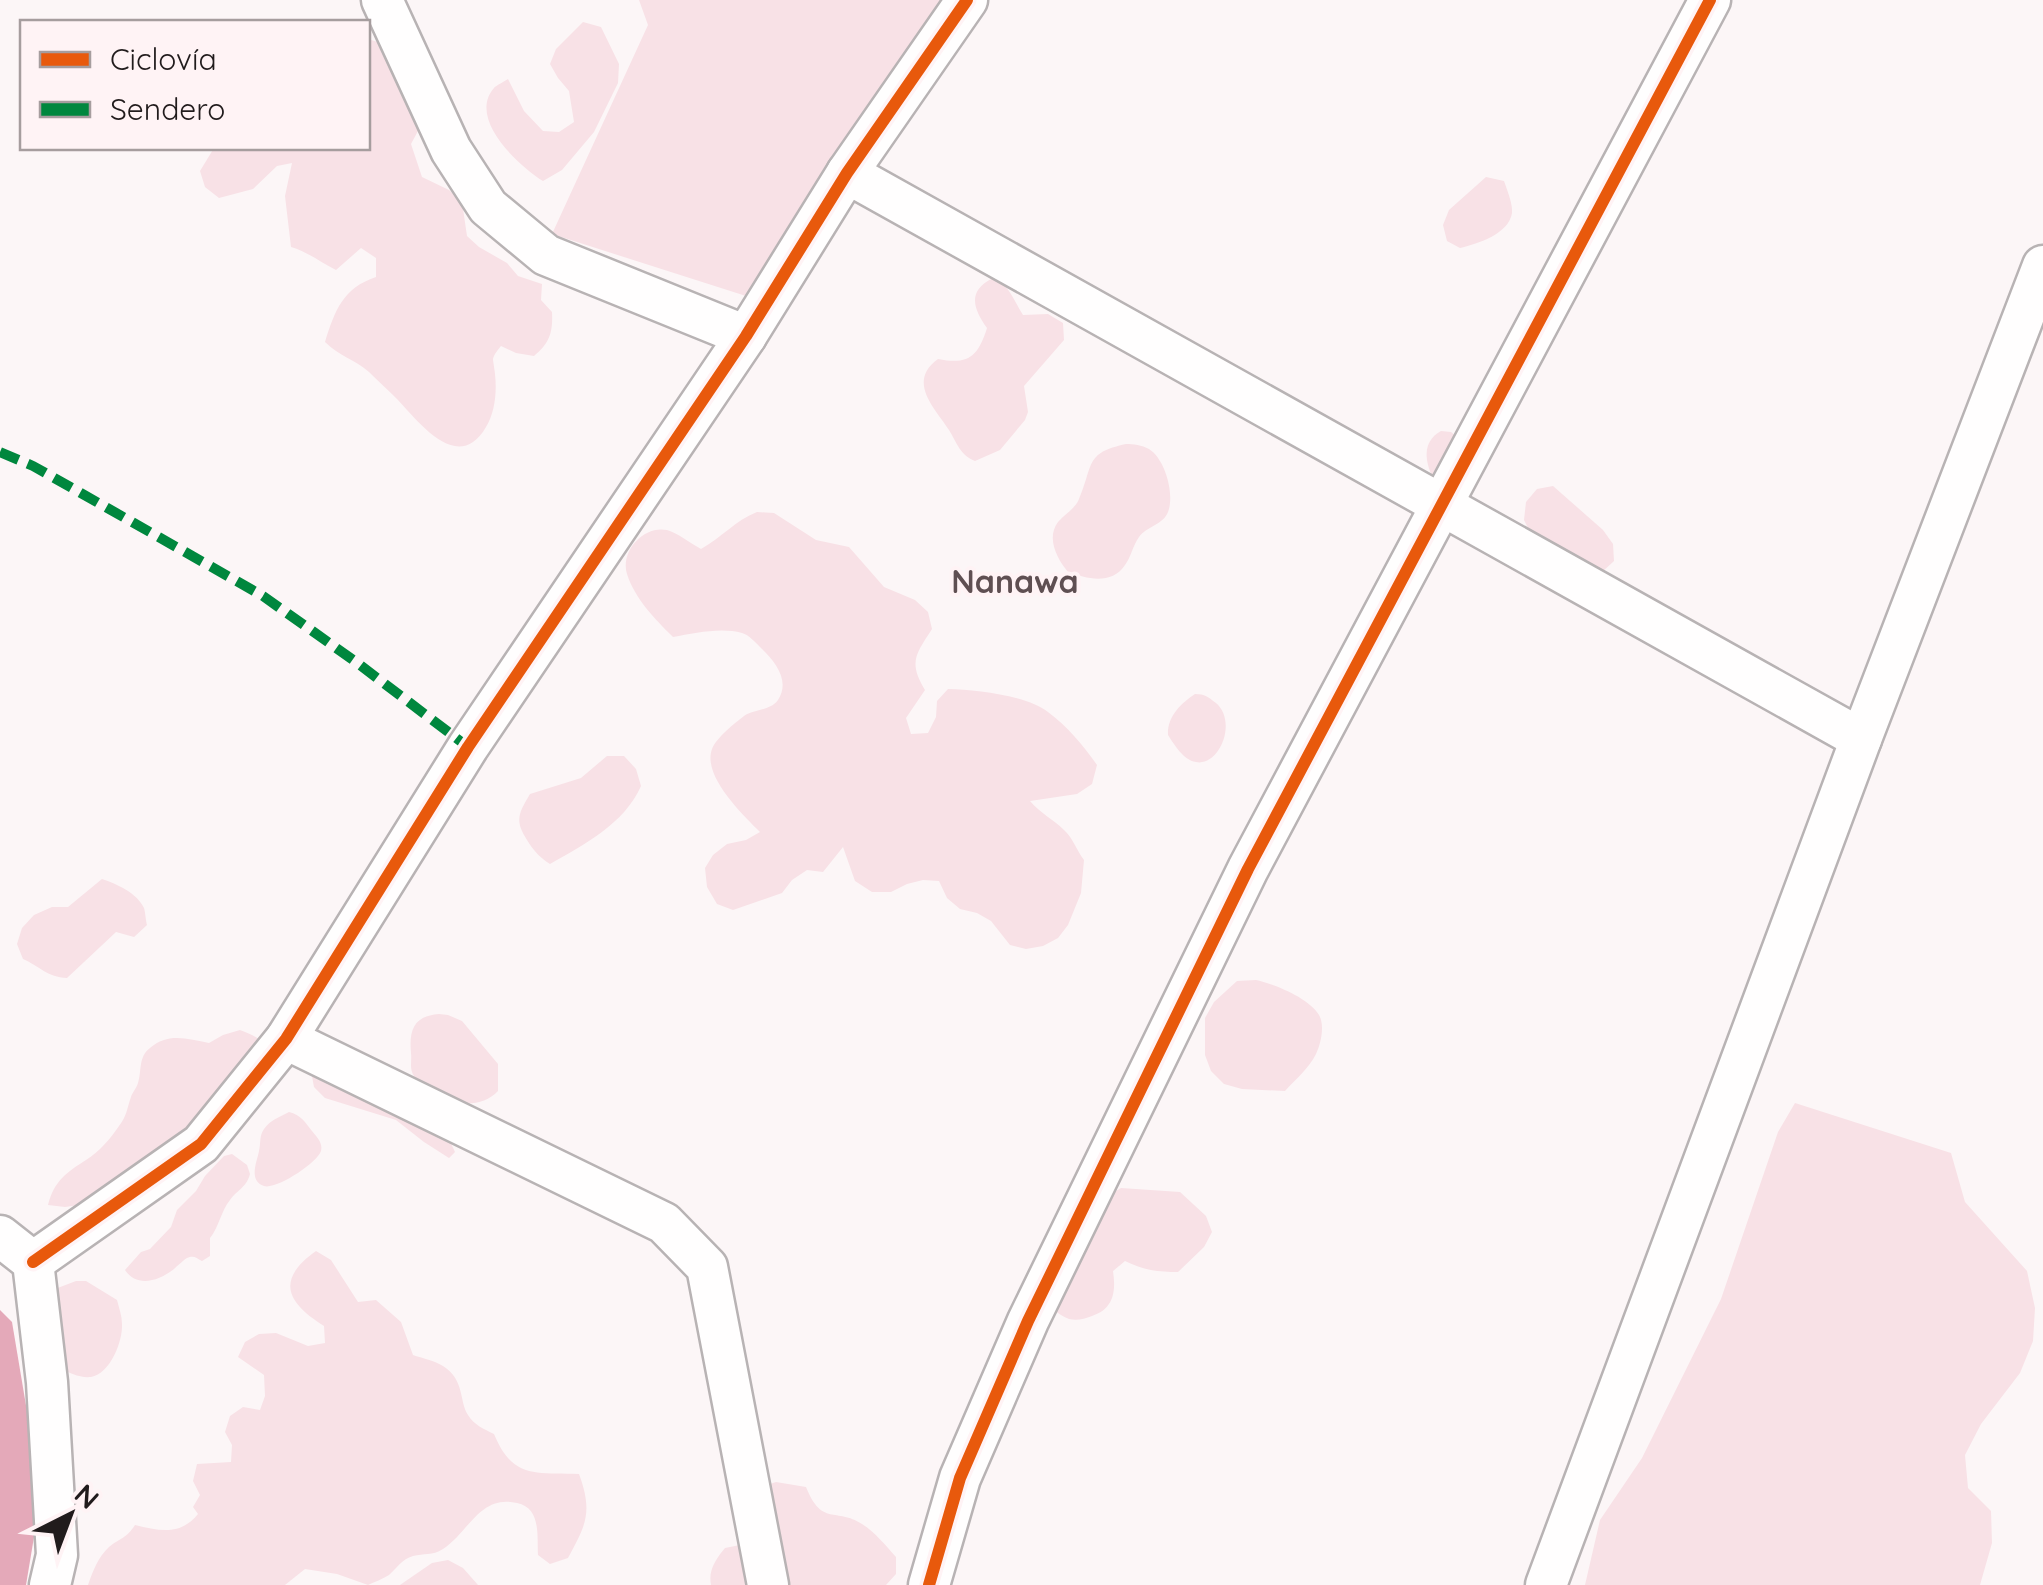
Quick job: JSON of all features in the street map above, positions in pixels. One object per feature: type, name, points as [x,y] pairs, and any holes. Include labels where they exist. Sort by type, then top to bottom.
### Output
[{"type":"street","points":[[382,0],[452,150],[488,207],[546,255],[746,336]]},
{"type":"street","points":[[33,1262],[200,1144],[286,1039],[468,747],[746,336],[847,173],[966,0]]},
{"type":"street","points":[[929,1585],[960,1478],[1028,1321],[1248,868],[1710,0]]},
{"type":"street","points":[[847,173],[1861,739]]},
{"type":"street","points":[[1546,1585],[1861,739],[2043,266]]},
{"type":"street","points":[[286,1039],[664,1224],[707,1267],[768,1585]]},
{"type":"street","points":[[0,1236],[33,1262],[47,1382],[57,1555],[50,1585]]},
{"type":"shaded area","points":[[639,0],[979,0],[777,306],[552,234],[648,25]]},
{"type":"shaded area","points":[[583,22],[601,27],[619,64],[618,83],[594,132],[562,170],[543,181],[499,140],[487,114],[487,100],[495,87],[508,79],[524,111],[543,131],[559,132],[574,122],[569,91],[550,64],[556,49]]},
{"type":"shaded area","points":[[370,40],[381,43],[426,116],[411,144],[422,177],[449,190],[462,202],[467,236],[479,247],[507,263],[518,276],[542,284],[541,300],[552,312],[549,337],[534,356],[501,346],[493,359],[495,395],[486,427],[475,441],[463,446],[439,440],[369,372],[325,342],[348,294],[376,277],[376,258],[361,248],[336,270],[291,247],[285,196],[292,163],[277,166],[253,189],[219,198],[205,187],[200,171],[213,150],[370,150]]},
{"type":"shaded area","points":[[1486,177],[1504,181],[1512,205],[1510,220],[1491,237],[1460,248],[1447,241],[1443,225],[1449,210]]},
{"type":"shaded area","points":[[993,278],[1007,289],[1023,315],[1048,314],[1063,323],[1064,340],[1024,386],[1028,412],[1025,420],[1000,450],[975,461],[962,452],[931,404],[924,377],[938,359],[964,359],[980,346],[987,328],[978,314],[976,294]]},
{"type":"shaded area","points":[[1441,431],[1451,432],[1463,442],[1434,480],[1427,453],[1430,441]]},
{"type":"shaded area","points":[[1126,444],[1146,448],[1160,461],[1169,487],[1168,512],[1139,537],[1125,565],[1113,576],[1091,578],[1068,572],[1054,548],[1055,528],[1077,503],[1097,456]]},
{"type":"shaded area","points":[[1553,486],[1603,530],[1613,544],[1614,561],[1602,572],[1531,534],[1524,520],[1526,502],[1537,489]]},
{"type":"shaded area","points":[[757,512],[774,513],[816,540],[849,547],[884,587],[915,600],[928,612],[932,629],[916,658],[925,690],[906,718],[911,734],[928,733],[936,717],[937,701],[948,689],[1000,694],[1048,712],[1097,765],[1092,784],[1077,794],[1030,801],[1067,833],[1084,860],[1081,893],[1058,938],[1026,949],[1010,945],[991,921],[960,909],[947,898],[939,881],[923,880],[891,892],[872,892],[855,881],[843,847],[823,872],[807,870],[782,893],[733,910],[717,904],[707,887],[705,868],[727,844],[760,832],[718,783],[710,760],[712,749],[744,716],[775,704],[782,693],[782,678],[771,658],[742,633],[699,632],[673,637],[640,600],[626,566],[630,549],[650,532],[667,530],[701,549]]},
{"type":"shaded area","points":[[1195,694],[1216,703],[1225,721],[1223,742],[1212,758],[1204,762],[1187,758],[1168,735],[1176,711]]},
{"type":"shaded area","points":[[607,756],[624,756],[636,769],[641,786],[614,822],[550,864],[537,854],[523,833],[519,822],[523,806],[530,794],[581,778]]},
{"type":"shaded area","points":[[102,879],[137,898],[144,908],[147,925],[134,937],[116,932],[67,978],[49,974],[23,959],[17,944],[22,928],[34,915],[52,907],[68,907]]},
{"type":"shaded area","points":[[1256,980],[1299,998],[1321,1019],[1322,1034],[1316,1054],[1285,1091],[1224,1084],[1211,1071],[1205,1055],[1205,1018],[1214,1002],[1237,981]]},
{"type":"shaded area","points":[[439,1014],[462,1021],[498,1064],[498,1091],[489,1098],[454,1102],[431,1092],[414,1076],[414,1026],[423,1018]]},
{"type":"shaded area","points":[[240,1030],[263,1042],[278,1062],[99,1202],[48,1205],[62,1178],[100,1149],[122,1122],[138,1083],[142,1060],[150,1048],[171,1038],[209,1043]]},
{"type":"shaded area","points":[[311,1071],[447,1135],[455,1152],[449,1158],[396,1120],[325,1098],[314,1087]]},
{"type":"shaded area","points":[[1795,1103],[1951,1153],[1965,1202],[2027,1271],[2035,1308],[2033,1341],[2020,1373],[1981,1424],[1965,1455],[1968,1488],[1991,1511],[1992,1543],[1980,1585],[1585,1585],[1600,1520],[1642,1458],[1721,1299],[1778,1132]]},
{"type":"shaded area","points":[[289,1112],[307,1125],[319,1140],[321,1151],[296,1174],[264,1186],[255,1175],[261,1134],[269,1123]]},
{"type":"shaded area","points":[[232,1154],[247,1165],[250,1174],[227,1204],[210,1238],[210,1256],[202,1261],[187,1258],[155,1279],[142,1281],[130,1276],[125,1270],[171,1227],[177,1210],[205,1176],[224,1156]]},
{"type":"shaded area","points":[[1121,1188],[1180,1192],[1206,1216],[1212,1232],[1204,1247],[1178,1272],[1151,1270],[1125,1261],[1113,1271],[1113,1292],[1105,1309],[1086,1318],[1069,1319],[1037,1293],[1106,1197]]},
{"type":"shaded area","points":[[316,1251],[331,1260],[358,1302],[376,1300],[401,1322],[413,1355],[450,1372],[468,1415],[494,1434],[509,1459],[538,1473],[579,1474],[586,1518],[568,1558],[550,1564],[538,1555],[534,1516],[525,1506],[504,1502],[484,1509],[443,1549],[409,1557],[389,1575],[368,1585],[337,1574],[305,1569],[285,1585],[88,1585],[102,1555],[135,1525],[177,1529],[198,1514],[193,1507],[200,1495],[193,1481],[197,1464],[231,1462],[232,1445],[225,1432],[230,1416],[243,1407],[260,1410],[265,1396],[264,1375],[238,1357],[245,1342],[259,1334],[276,1333],[308,1346],[325,1343],[324,1326],[301,1309],[291,1291],[295,1272]]},
{"type":"shaded area","points":[[86,1281],[117,1300],[121,1318],[122,1331],[114,1356],[104,1370],[91,1377],[60,1368],[55,1289]]},
{"type":"shaded area","points":[[0,1310],[12,1322],[41,1495],[26,1585],[0,1585]]},
{"type":"shaded area","points":[[776,1482],[806,1487],[824,1512],[867,1527],[896,1557],[896,1574],[886,1585],[711,1585],[712,1570],[719,1556],[725,1548],[740,1545],[737,1523],[748,1498]]},
{"type":"shaded area","points":[[448,1560],[463,1568],[478,1585],[400,1585],[432,1563]]},
{"type":"marked path","points":[[0,452],[33,466],[263,596],[468,747]]},
{"type":"cycle path","points":[[33,1262],[201,1144],[286,1039],[468,747],[746,336],[847,173],[967,0]]},
{"type":"cycle path","points":[[929,1585],[960,1478],[1028,1321],[1248,869],[1710,0]]},
{"type":"district","name":"Nanawa","points":[[1015,582]]}]
